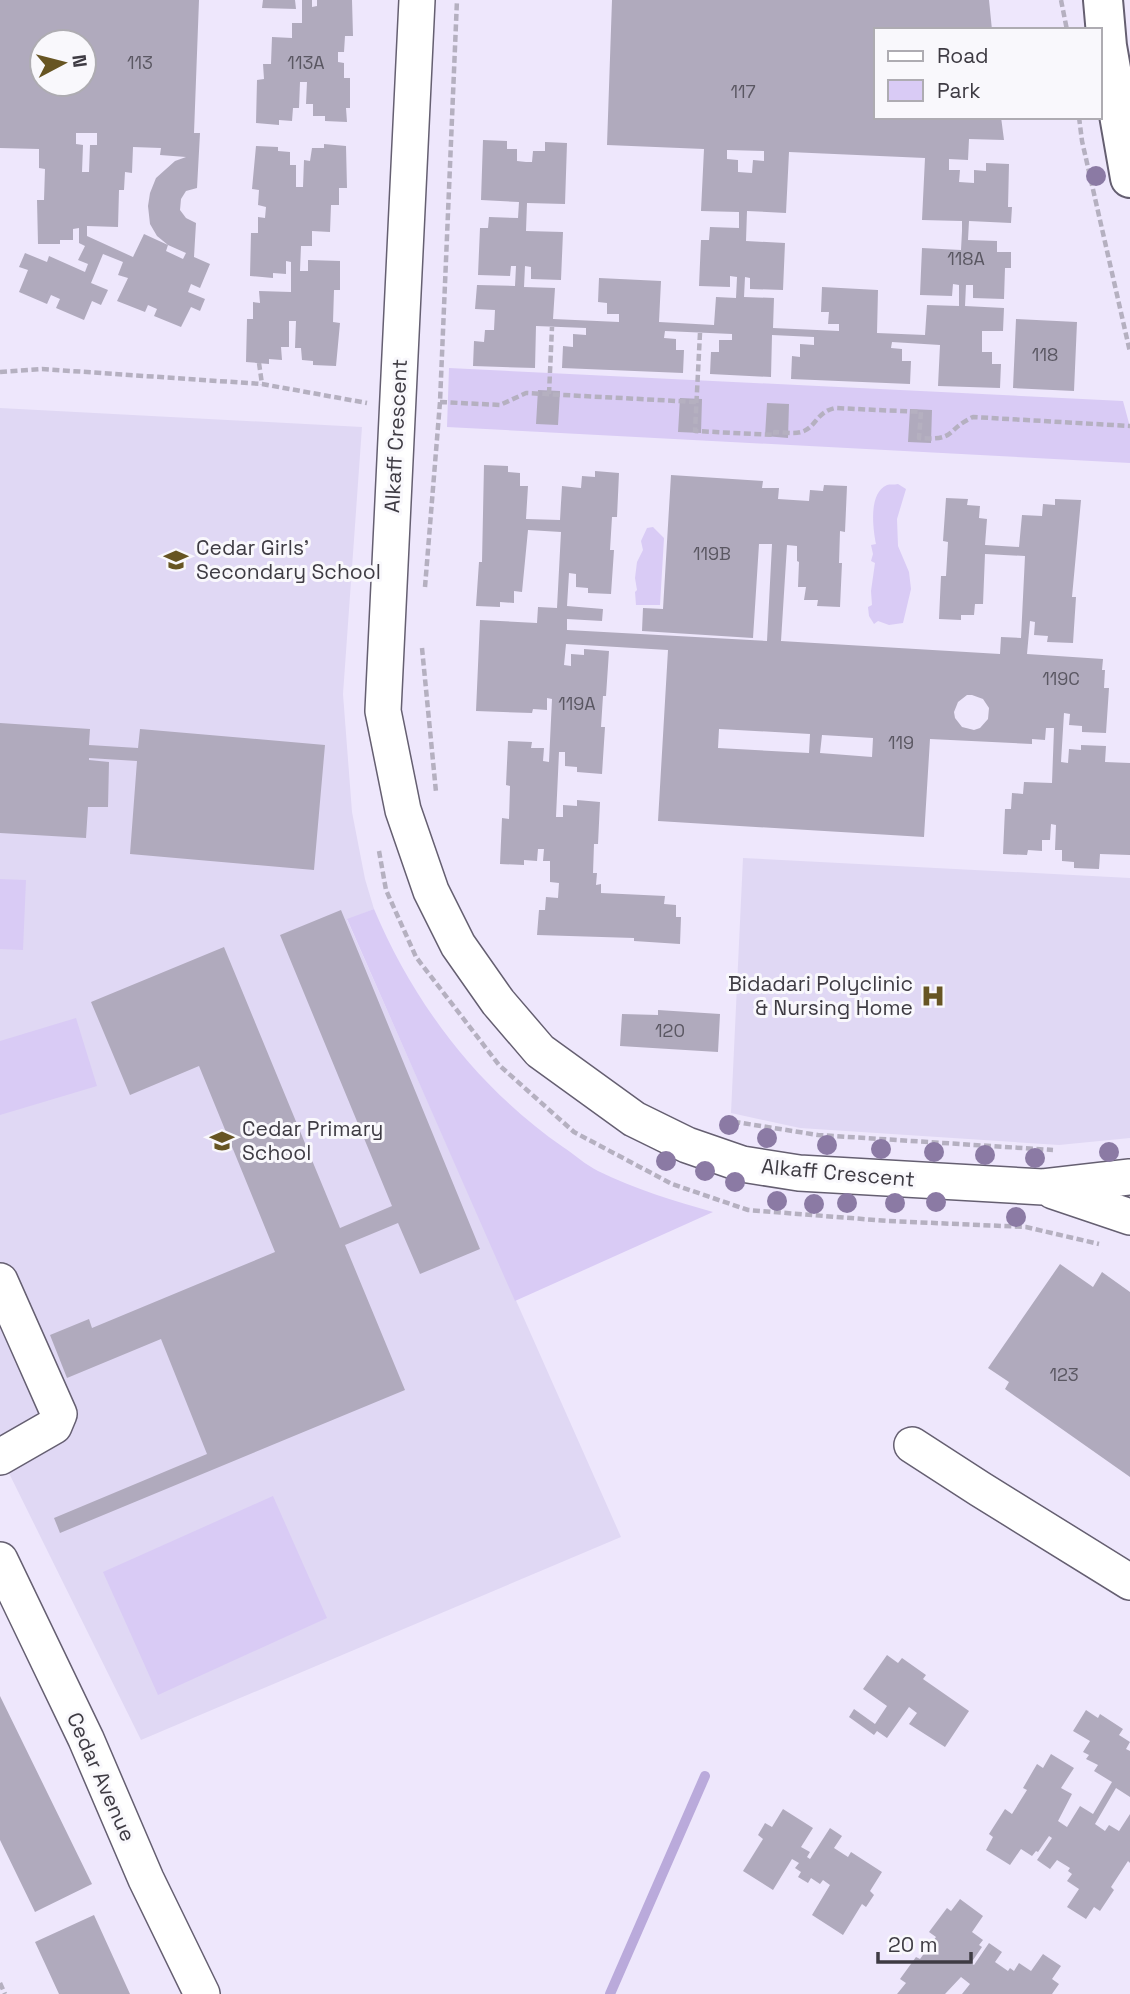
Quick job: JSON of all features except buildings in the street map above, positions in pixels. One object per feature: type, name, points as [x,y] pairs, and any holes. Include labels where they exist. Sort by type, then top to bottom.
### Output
[{"type":"main road","points":[[1102,0],[1107,46],[1130,178]]},
{"type":"street","name":"Alkaff Crescent","points":[[417,0],[383,711],[403,810],[431,891],[458,945],[498,1002],[540,1051],[634,1119],[687,1145],[743,1164],[799,1173],[1043,1187],[1130,1177]]},
{"type":"street","name":"Alkaff Crescent","points":[[1043,1187],[1130,1217]]},
{"type":"street","points":[[0,1281],[59,1413],[54,1426],[0,1457]]},
{"type":"street","points":[[912,1445],[1130,1582]]},
{"type":"street","name":"Cedar Avenue","points":[[0,1560],[86,1739],[146,1879],[202,1994]]},
{"type":"path","points":[[424,599],[440,402],[457,0]]},
{"type":"path","points":[[1061,0],[1067,28]]},
{"type":"path","points":[[1079,119],[1130,352]]},
{"type":"path","points":[[549,394],[552,327]]},
{"type":"path","points":[[700,332],[695,431],[775,435],[775,432],[797,433],[806,431],[824,411],[835,408],[921,412],[919,438],[940,440],[950,435],[962,422],[973,417],[1130,426]]},
{"type":"path","points":[[259,363],[262,384]]},
{"type":"path","points":[[0,373],[42,369],[262,384],[368,403]]},
{"type":"path","points":[[367,415],[368,390]]},
{"type":"path","points":[[440,402],[500,405],[526,393],[696,402]]},
{"type":"path","points":[[421,638],[436,797]]},
{"type":"path","points":[[379,849],[386,890],[416,957],[499,1065],[574,1132],[672,1184],[748,1210],[888,1221],[1026,1227],[1104,1246]]},
{"type":"path","points":[[718,1120],[818,1135],[1061,1151]]},
{"type":"path","points":[[0,1983],[5,1994]]},
{"type":"shaded area","name":"Cedar Primary School","points":[[0,408],[362,427],[343,694],[352,812],[365,879],[374,909],[347,920],[621,1537],[141,1740],[0,1455]]},
{"type":"shaded area","name":"Bidadari Polyclinic & Nursing Home","points":[[743,858],[1130,878],[1130,1138],[1059,1145],[800,1128],[731,1113]]},
{"type":"green space","points":[[449,368],[1123,401],[1130,427],[1130,463],[447,427]]},
{"type":"green space","points":[[898,484],[906,489],[897,519],[898,546],[909,572],[911,589],[903,623],[889,625],[878,621],[874,624],[868,607],[872,605],[875,563],[871,561],[871,545],[876,544],[874,503],[881,489],[887,485]]},
{"type":"green space","points":[[653,527],[664,538],[660,605],[636,605],[635,578],[637,562],[643,550],[641,541],[647,528]]},
{"type":"green space","points":[[0,879],[26,880],[23,950],[0,949]]},
{"type":"green space","points":[[374,909],[408,978],[452,1042],[476,1071],[532,1124],[598,1171],[655,1194],[713,1212],[515,1301],[347,919]]},
{"type":"green space","points":[[76,1018],[97,1086],[0,1115],[0,1041]]},
{"type":"green space","points":[[273,1496],[327,1618],[158,1695],[103,1572]]},
{"type":"waterway","points":[[610,1994],[705,1776]]},
{"type":"place","name":"Cedar Girls' Secondary School","points":[[176,560]]},
{"type":"place","name":"Bidadari Polyclinic & Nursing Home","points":[[933,996]]},
{"type":"place","name":"Cedar Primary School","points":[[222,1141]]}]
